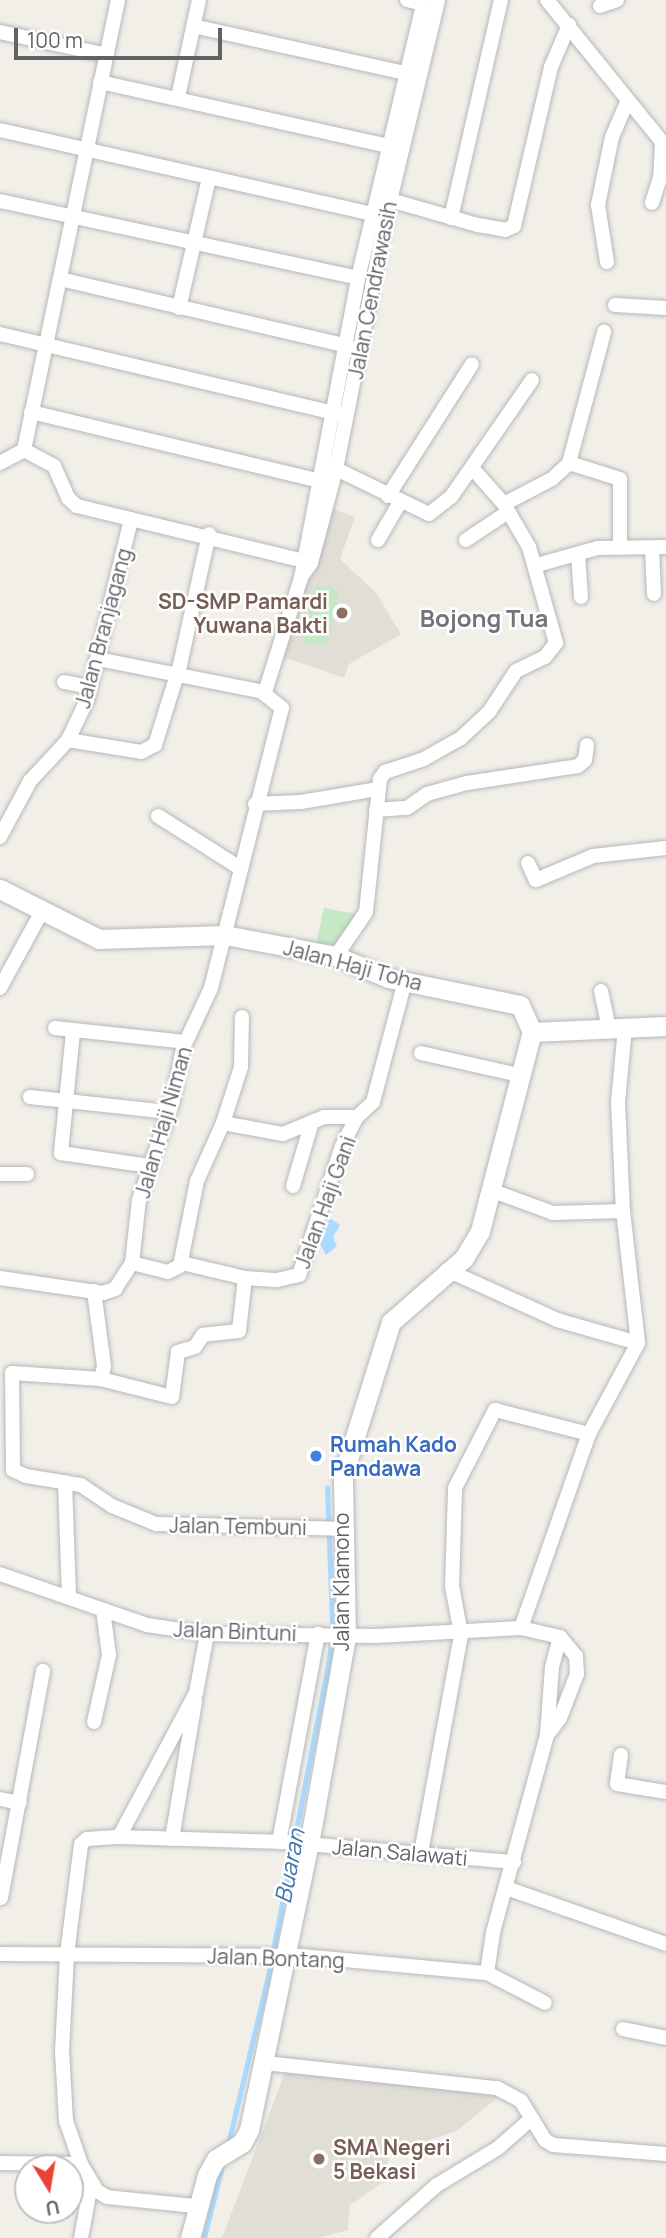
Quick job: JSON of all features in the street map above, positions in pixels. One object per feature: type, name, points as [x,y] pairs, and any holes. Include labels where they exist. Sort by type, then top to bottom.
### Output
[{"type":"street","points":[[24,450],[43,344],[60,279],[118,0]]},
{"type":"street","points":[[178,97],[199,0]]},
{"type":"street","points":[[407,0],[428,1]]},
{"type":"street","points":[[451,218],[501,0]]},
{"type":"street","points":[[547,0],[662,142],[660,178],[653,203]]},
{"type":"street","points":[[600,6],[617,0]]},
{"type":"street","name":"Jalan Cendrawasih","points":[[264,693],[301,578],[331,466],[379,215],[389,146],[405,73],[428,1]]},
{"type":"street","name":"Jalan Cendrawasih","points":[[340,414],[358,278],[379,215],[390,200],[428,1]]},
{"type":"street","points":[[390,200],[451,218],[511,230],[519,215],[544,93],[569,25]]},
{"type":"street","points":[[193,26],[405,73]]},
{"type":"street","points":[[0,32],[107,55]]},
{"type":"street","points":[[100,82],[178,97],[389,146]]},
{"type":"street","points":[[607,262],[598,205],[612,137],[628,100]]},
{"type":"street","points":[[0,131],[379,215]]},
{"type":"street","points":[[179,308],[209,178]]},
{"type":"street","points":[[0,201],[72,215],[192,246],[358,278]]},
{"type":"street","points":[[60,279],[348,346]]},
{"type":"street","points":[[615,304],[666,308]]},
{"type":"street","points":[[466,540],[506,508],[552,479],[569,463],[604,332]]},
{"type":"street","points":[[0,334],[115,364],[340,414]]},
{"type":"street","points":[[379,540],[394,499],[472,364]]},
{"type":"street","points":[[331,466],[429,514],[440,509],[472,468],[532,380]]},
{"type":"street","points":[[31,412],[320,481]]},
{"type":"street","points":[[0,463],[24,450]]},
{"type":"street","points":[[24,450],[54,466],[68,498],[78,506],[209,534],[306,561]]},
{"type":"street","points":[[569,463],[620,479],[620,548]]},
{"type":"street","name":"Jalan Cendrawasih","points":[[306,561],[320,481],[331,466]]},
{"type":"street","points":[[336,956],[366,912],[377,789],[385,772],[424,759],[461,738],[500,698],[516,671],[545,657],[556,643],[537,565],[506,508],[472,468]]},
{"type":"street","name":"Jalan Branjagang","points":[[0,837],[30,781],[68,740],[90,687],[131,519]]},
{"type":"street","points":[[68,740],[149,751],[155,744],[177,674],[209,534]]},
{"type":"street","points":[[537,565],[578,554],[620,548],[659,548],[654,594]]},
{"type":"street","points":[[578,554],[581,597]]},
{"type":"street","points":[[98,659],[264,693]]},
{"type":"street","points":[[64,682],[90,687]]},
{"type":"street","name":"Jalan Haji Niman","points":[[132,1263],[139,1200],[167,1112],[185,1042],[211,988],[255,804],[282,708],[264,693]]},
{"type":"street","points":[[376,810],[407,808],[427,794],[467,783],[578,766],[585,760],[587,745]]},
{"type":"street","points":[[255,804],[302,802],[377,789]]},
{"type":"street","points":[[158,816],[240,867]]},
{"type":"street","points":[[528,863],[536,880],[593,856],[666,848]]},
{"type":"street","name":"Jalan Haji Toha","points":[[0,889],[41,914],[99,940],[225,935],[336,956],[405,981],[520,1005],[532,1032]]},
{"type":"street","points":[[0,988],[41,914]]},
{"type":"street","name":"Jalan Haji Gani","points":[[182,1263],[245,1278],[277,1280],[299,1276],[319,1208],[357,1117],[373,1102],[405,981]]},
{"type":"street","points":[[520,1628],[589,1434],[638,1343],[623,1211],[617,1028],[601,991]]},
{"type":"street","points":[[0,1279],[94,1291],[115,1289],[132,1263],[168,1272],[182,1263],[197,1181],[223,1122],[240,1067],[242,1017]]},
{"type":"street","points":[[532,1032],[666,1026]]},
{"type":"street","points":[[55,1028],[185,1042]]},
{"type":"street","points":[[73,1032],[59,1148],[66,1156],[149,1166]]},
{"type":"street","name":"Jalan Klamono","points":[[190,2238],[195,2206],[207,2175],[249,2130],[265,2063],[276,1955],[305,1844],[330,1635],[331,1529],[343,1475],[391,1322],[472,1247],[493,1191],[519,1075],[532,1032]]},
{"type":"street","points":[[421,1053],[519,1075]]},
{"type":"street","points":[[30,1097],[167,1112]]},
{"type":"street","points":[[223,1122],[283,1134],[330,1115],[357,1117]]},
{"type":"street","points":[[293,1186],[312,1122]]},
{"type":"street","points":[[0,1174],[27,1174]]},
{"type":"street","points":[[493,1191],[553,1213],[623,1211]]},
{"type":"street","points":[[447,1270],[557,1320],[638,1343]]},
{"type":"street","points":[[11,1470],[12,1373],[101,1379],[172,1397],[178,1352],[195,1347],[203,1335],[239,1331],[245,1278]]},
{"type":"street","points":[[94,1291],[104,1366],[101,1379]]},
{"type":"street","points":[[421,1853],[461,1634],[452,1586],[452,1503],[490,1412],[502,1410],[589,1434]]},
{"type":"street","name":"Jalan Tembuni","points":[[11,1470],[65,1482],[156,1524],[331,1529]]},
{"type":"street","points":[[65,1482],[69,1597]]},
{"type":"street","name":"Jalan Bintuni","points":[[1,1576],[147,1625],[207,1634],[461,1634],[520,1628],[549,1631],[560,1637]]},
{"type":"street","points":[[94,1722],[108,1655],[103,1610]]},
{"type":"street","points":[[172,1839],[207,1634]]},
{"type":"street","points":[[281,1842],[330,1635]]},
{"type":"street","points":[[487,1973],[506,1888],[547,1735],[552,1667],[560,1637]]},
{"type":"street","points":[[547,1735],[560,1718],[577,1674],[576,1656],[560,1637]]},
{"type":"street","points":[[1,1898],[43,1671]]},
{"type":"street","points":[[119,1837],[196,1693]]},
{"type":"street","points":[[621,1755],[617,1784],[666,1792]]},
{"type":"street","points":[[0,1799],[20,1803]]},
{"type":"street","name":"Jalan Salawati","points":[[67,1954],[81,1844],[88,1839],[119,1837],[281,1842],[514,1862]]},
{"type":"street","points":[[506,1888],[666,1944]]},
{"type":"street","name":"Jalan Bontang","points":[[0,1954],[276,1955],[487,1973],[545,2003]]},
{"type":"street","points":[[67,1954],[62,2051],[66,2121],[77,2154]]},
{"type":"street","points":[[623,2029],[666,2038]]},
{"type":"street","points":[[265,2063],[497,2088],[521,2101],[553,2145],[666,2154]]},
{"type":"street","points":[[377,2238],[394,2232],[437,2185],[482,2159],[532,2118]]},
{"type":"street","points":[[84,2171],[91,2184],[107,2197],[195,2206]]},
{"type":"street","points":[[81,2238],[91,2184]]},
{"type":"shaded area","name":"SD-SMP Pamardi Yuwana Bakti","points":[[333,509],[355,517],[340,559],[376,593],[401,634],[349,664],[344,678],[281,656]]},
{"type":"shaded area","name":"SMA Negeri 5 Bekasi","points":[[286,2070],[504,2092],[457,2131],[432,2139],[419,2152],[392,2137],[385,2181],[350,2205],[348,2230],[318,2238],[222,2238]]},
{"type":"green space","points":[[315,585],[339,590],[327,646],[303,641]]},
{"type":"green space","points":[[324,908],[356,914],[340,945],[316,944]]},
{"type":"water","points":[[331,1219],[340,1225],[333,1237],[337,1246],[326,1255],[317,1238],[320,1224]]},
{"type":"waterway","name":"Buaran","points":[[228,2144],[268,1976],[329,1660],[332,1623],[327,1488]]},
{"type":"waterway","name":"Buaran","points":[[204,2238],[222,2166]]},
{"type":"place","name":"SD-SMP Pamardi Yuwana Bakti","points":[[342,613]]},
{"type":"place","name":"Rumah Kado Pandawa","points":[[316,1456]]},
{"type":"place","name":"SMA Negeri 5 Bekasi","points":[[319,2159]]},
{"type":"district","name":"Bojong Tua","points":[[484,618]]}]
